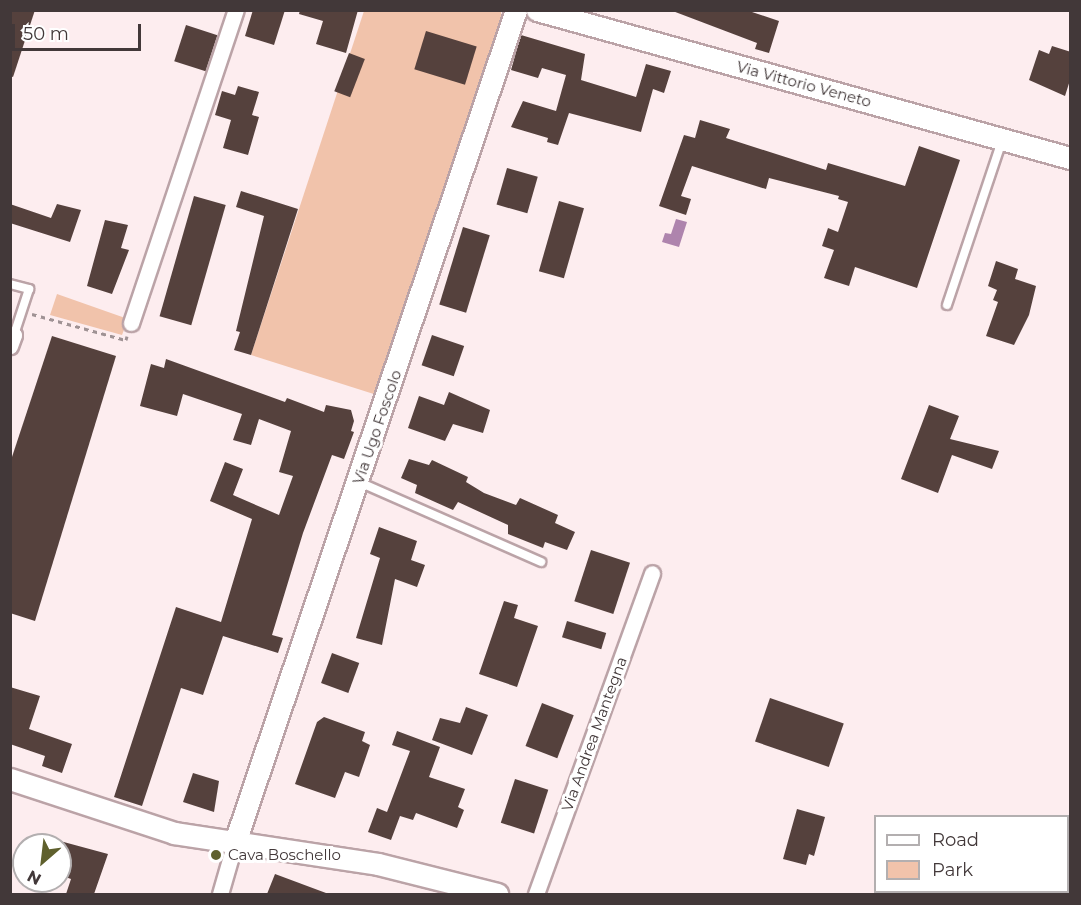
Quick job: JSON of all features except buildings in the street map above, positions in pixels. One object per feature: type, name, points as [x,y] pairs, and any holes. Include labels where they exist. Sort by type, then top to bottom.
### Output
[{"type":"main road","name":"Via Ugo Foscolo","points":[[235,842],[516,10]]},
{"type":"main road","name":"Via Vittorio Veneto","points":[[537,10],[1071,158]]},
{"type":"main road","points":[[10,779],[122,818],[174,833],[378,864],[497,894]]},
{"type":"street","points":[[131,323],[236,10]]},
{"type":"street","name":"Via Andrea Mantegna","points":[[536,894],[652,573]]},
{"type":"street","points":[[220,894],[235,842]]},
{"type":"lane","points":[[947,305],[1002,139]]},
{"type":"lane","points":[[10,284],[29,289],[12,338]]},
{"type":"lane","points":[[358,481],[541,562]]},
{"type":"path","points":[[22,311],[126,340],[131,323]]},
{"type":"green space","points":[[496,10],[501,12],[503,23],[380,396],[251,355],[364,11]]},
{"type":"green space","points":[[57,294],[128,319],[122,335],[50,315]]},
{"type":"shaded area","points":[[676,219],[687,222],[679,247],[662,242],[665,233],[671,234]]},
{"type":"place","name":"Cava Boschello","points":[[216,855]]}]
